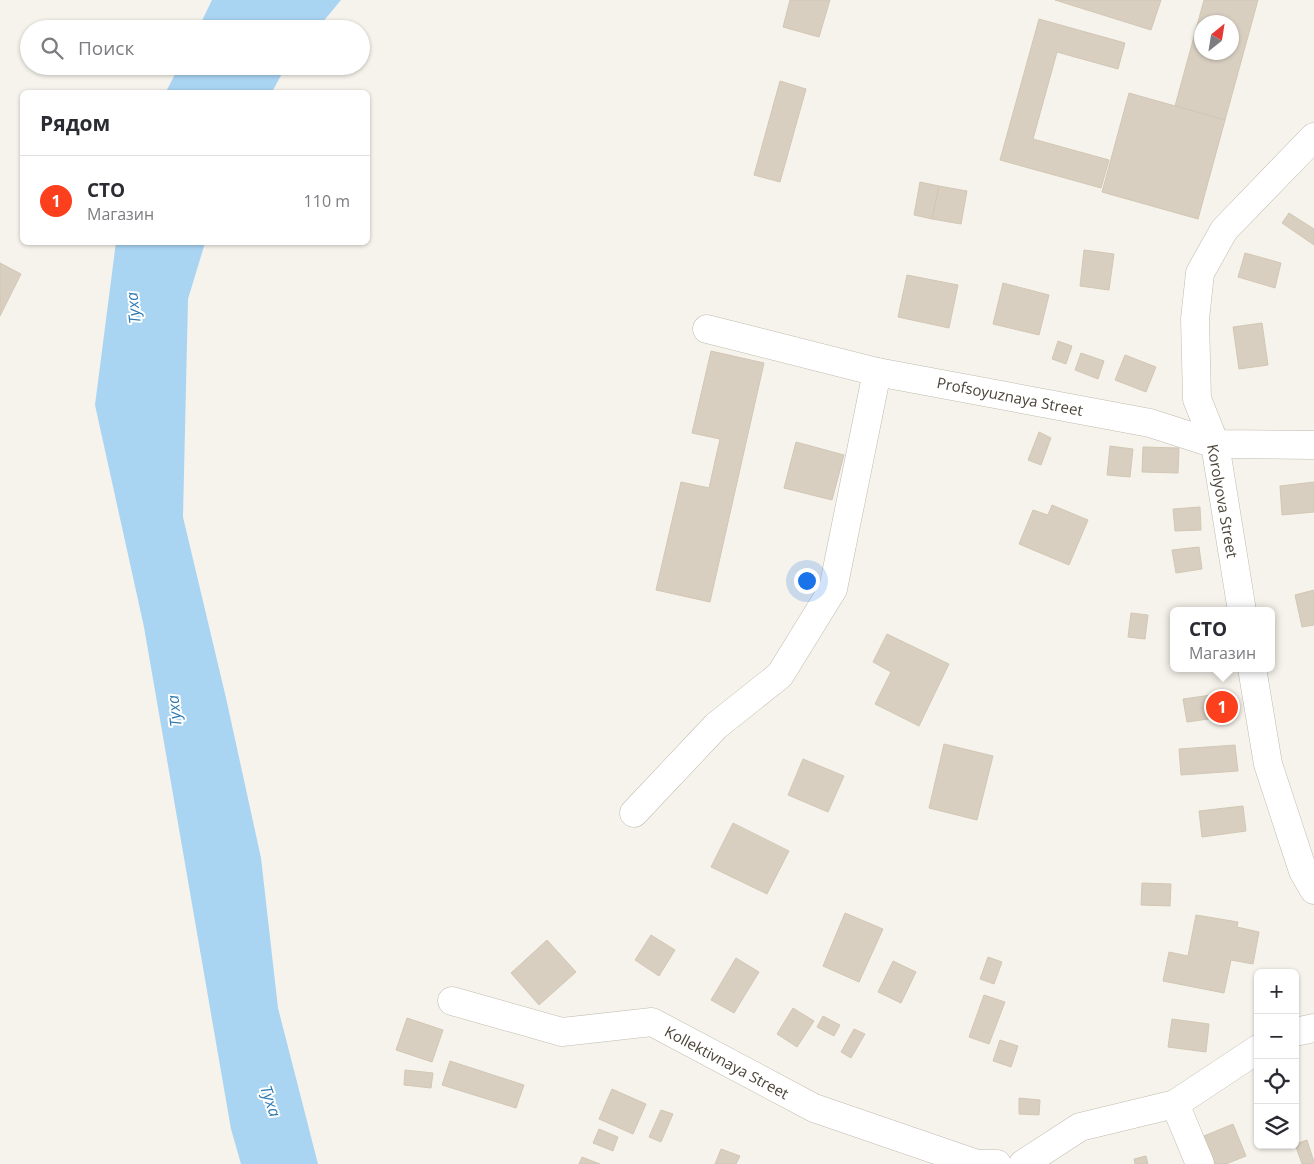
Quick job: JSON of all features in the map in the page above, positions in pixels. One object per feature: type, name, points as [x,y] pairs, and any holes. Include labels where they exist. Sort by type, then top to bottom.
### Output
[{"type":"street","name":"Korolyova Street","points":[[1241,607],[1214,444],[1197,399],[1195,319],[1200,273],[1224,230],[1314,137]]},
{"type":"street","name":"Profsoyuznaya Street","points":[[707,329],[878,372],[1150,423],[1214,444],[1314,445]]},
{"type":"street","points":[[634,813],[716,726],[780,675],[833,589],[878,372]]},
{"type":"street","points":[[1253,672],[1268,764],[1303,871],[1314,890]]},
{"type":"street","name":"Kollektivnaya Street","points":[[452,1001],[562,1032],[652,1022],[814,1108],[977,1164],[997,1164]]},
{"type":"street","points":[[1299,1031],[1314,1028]]},
{"type":"street","points":[[1023,1164],[1080,1126],[1175,1104],[1254,1052]]},
{"type":"street","points":[[1175,1104],[1200,1164]]},
{"type":"water","points":[[212,0],[341,0],[324,20],[202,20]]},
{"type":"water","points":[[174,75],[281,75],[273,90],[167,90]]},
{"type":"water","name":"Туха","points":[[116,245],[204,245],[188,299],[183,517],[226,698],[261,858],[278,1008],[318,1164],[241,1164],[231,1129],[144,627],[95,405]]},
{"type":"building","points":[[790,0],[830,0],[819,37],[783,27]]},
{"type":"building","points":[[1055,0],[1161,0],[1151,30]]},
{"type":"building","points":[[1204,0],[1258,0],[1225,120],[1175,106],[1194,37],[1194,60],[1239,60],[1239,15],[1200,15]]},
{"type":"building","points":[[1039,19],[1125,43],[1118,69],[1057,52],[1033,139],[1109,160],[1101,188],[1000,160]]},
{"type":"building","points":[[780,81],[806,89],[780,182],[754,175]]},
{"type":"building","points":[[1129,93],[1225,120],[1198,219],[1102,192]]},
{"type":"building","points":[[920,182],[939,186],[932,219],[914,215]]},
{"type":"building","points":[[939,186],[967,191],[961,224],[932,219]]},
{"type":"building","points":[[1289,213],[1314,229],[1314,245],[1282,223]]},
{"type":"building","points":[[1084,250],[1114,254],[1109,290],[1080,286]]},
{"type":"building","points":[[1245,253],[1281,263],[1275,288],[1238,277]]},
{"type":"building","points":[[0,263],[21,274],[0,316]]},
{"type":"building","points":[[907,275],[958,285],[949,328],[898,317]]},
{"type":"building","points":[[1003,283],[1049,295],[1039,335],[993,324]]},
{"type":"building","points":[[1262,323],[1268,365],[1239,369],[1233,327]]},
{"type":"building","points":[[1058,341],[1072,346],[1066,364],[1052,359]]},
{"type":"building","points":[[711,351],[764,363],[710,602],[656,590],[681,482],[709,488],[720,439],[692,433]]},
{"type":"building","points":[[1081,353],[1104,361],[1098,379],[1075,370]]},
{"type":"building","points":[[1125,355],[1156,367],[1146,392],[1115,380]]},
{"type":"building","points":[[1039,432],[1051,438],[1041,465],[1028,460]]},
{"type":"building","points":[[796,442],[844,455],[832,500],[784,488]]},
{"type":"building","points":[[1110,446],[1133,449],[1130,477],[1107,475]]},
{"type":"building","points":[[1143,447],[1179,448],[1178,473],[1142,472]]},
{"type":"building","points":[[1314,482],[1314,512],[1282,515],[1280,486]]},
{"type":"building","points":[[1052,505],[1088,520],[1069,565],[1019,544],[1033,510],[1048,515]]},
{"type":"building","points":[[1200,507],[1201,530],[1175,531],[1173,509]]},
{"type":"building","points":[[1199,547],[1202,569],[1176,573],[1172,550]]},
{"type":"building","points":[[1314,590],[1314,625],[1302,627],[1295,595]]},
{"type":"building","points":[[1131,613],[1148,615],[1145,639],[1128,637]]},
{"type":"building","points":[[887,634],[949,664],[919,726],[875,704],[891,672],[873,662]]},
{"type":"building","points":[[1226,693],[1230,716],[1187,722],[1183,699]]},
{"type":"building","points":[[944,744],[993,756],[977,820],[929,808]]},
{"type":"building","points":[[1235,745],[1238,771],[1181,775],[1179,749]]},
{"type":"building","points":[[803,759],[844,776],[828,812],[788,795]]},
{"type":"building","points":[[1243,806],[1246,831],[1202,837],[1199,811]]},
{"type":"building","points":[[733,823],[789,851],[767,894],[711,867]]},
{"type":"building","points":[[1142,883],[1171,884],[1170,906],[1141,905]]},
{"type":"building","points":[[845,913],[883,929],[859,982],[823,966]]},
{"type":"building","points":[[1196,915],[1238,922],[1237,927],[1259,932],[1253,964],[1231,960],[1224,993],[1163,981],[1169,952],[1188,956]]},
{"type":"building","points":[[651,935],[675,950],[659,976],[635,960]]},
{"type":"building","points":[[547,940],[576,972],[539,1005],[511,973]]},
{"type":"building","points":[[988,957],[1002,962],[994,984],[980,979]]},
{"type":"building","points":[[736,958],[759,972],[734,1013],[711,1000]]},
{"type":"building","points":[[893,961],[916,972],[901,1003],[878,992]]},
{"type":"building","points":[[984,995],[1005,1002],[989,1044],[969,1037]]},
{"type":"building","points":[[793,1008],[814,1021],[797,1047],[777,1034]]},
{"type":"building","points":[[823,1016],[840,1025],[834,1036],[817,1027]]},
{"type":"building","points":[[407,1018],[443,1030],[432,1062],[396,1050]]},
{"type":"building","points":[[1172,1019],[1209,1024],[1206,1052],[1168,1047]]},
{"type":"building","points":[[854,1029],[865,1034],[851,1058],[841,1052]]},
{"type":"building","points":[[1000,1040],[1018,1046],[1011,1067],[993,1061]]},
{"type":"building","points":[[450,1061],[524,1085],[516,1108],[442,1085]]},
{"type":"building","points":[[405,1070],[433,1073],[431,1088],[404,1085]]},
{"type":"building","points":[[612,1089],[646,1104],[633,1134],[599,1119]]},
{"type":"building","points":[[1019,1098],[1040,1100],[1039,1115],[1019,1114]]},
{"type":"building","points":[[661,1110],[673,1114],[661,1142],[649,1137]]},
{"type":"building","points":[[1233,1124],[1246,1156],[1226,1164],[1215,1164],[1204,1136]]},
{"type":"building","points":[[599,1129],[618,1137],[613,1151],[593,1143]]},
{"type":"building","points":[[1307,1140],[1314,1164],[1302,1164],[1297,1149],[1299,1149],[1299,1143]]},
{"type":"building","points":[[721,1149],[740,1156],[736,1164],[715,1164]]},
{"type":"building","points":[[1146,1156],[1148,1164],[1135,1164],[1134,1159]]},
{"type":"building","points":[[582,1157],[600,1164],[579,1164]]},
{"type":"place","name":"СТО","points":[[1222,707]]}]
